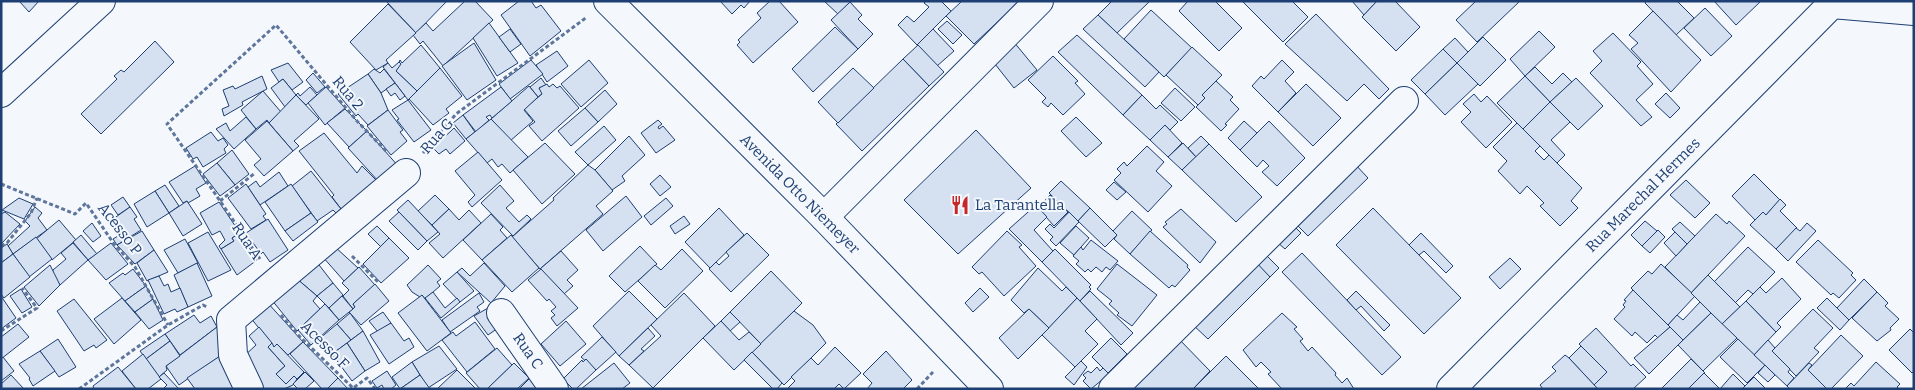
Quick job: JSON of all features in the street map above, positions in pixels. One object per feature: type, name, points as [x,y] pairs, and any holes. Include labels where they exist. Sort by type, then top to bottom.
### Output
[{"type":"street","points":[[1,93],[100,1]]},
{"type":"street","points":[[824,217],[1039,1]]},
{"type":"street","points":[[1833,2],[1914,11]]},
{"type":"street","name":"Rua Marechal Hermes","points":[[1451,389],[1833,2]]},
{"type":"street","name":"Avenida Otto Niemeyer","points":[[614,3],[990,389]]},
{"type":"street","points":[[1113,389],[1404,101]]},
{"type":"street","points":[[249,389],[233,355],[231,320],[406,173]]},
{"type":"street","name":"Rua C","points":[[501,313],[554,389]]},
{"type":"path","name":"Rua G","points":[[406,173],[456,114],[614,3]]},
{"type":"path","name":"Rua 2","points":[[276,25],[406,173]]},
{"type":"path","name":"Rua A","points":[[269,288],[220,201],[167,124],[276,25]]},
{"type":"path","points":[[220,201],[255,173]]},
{"type":"path","name":"Acesso P","points":[[1,184],[74,214],[86,203],[114,244],[139,272],[168,325]]},
{"type":"path","points":[[1,246],[7,243],[31,213],[37,198]]},
{"type":"path","points":[[332,236],[379,283]]},
{"type":"path","points":[[1,332],[36,308],[22,288]]},
{"type":"path","name":"Acesso F","points":[[269,288],[300,337],[353,388],[366,378],[375,389]]},
{"type":"path","points":[[79,389],[168,325],[203,305],[231,320]]},
{"type":"building","points":[[19,1],[39,1],[29,12]]},
{"type":"building","points":[[386,1],[447,1],[416,33]]},
{"type":"building","points":[[465,1],[475,1],[493,20],[443,66],[423,41],[420,44],[413,35],[426,23],[433,31]]},
{"type":"building","points":[[519,1],[531,1],[536,8],[541,5],[561,31],[530,56],[501,15]]},
{"type":"building","points":[[720,1],[750,1],[744,8],[741,5],[732,14]]},
{"type":"building","points":[[770,1],[779,1],[798,22],[753,63],[737,45],[740,42],[738,40],[761,18],[757,13]]},
{"type":"building","points":[[824,1],[851,1],[838,14]]},
{"type":"building","points":[[926,1],[941,1],[951,11],[917,45],[898,25],[907,16],[914,22],[929,7],[924,3]]},
{"type":"building","points":[[962,1],[1020,1],[974,44],[946,16]]},
{"type":"building","points":[[1112,1],[1150,1],[1117,33],[1098,15]]},
{"type":"building","points":[[1188,1],[1215,1],[1242,28],[1219,51],[1179,11]]},
{"type":"building","points":[[1242,1],[1292,1],[1308,17],[1283,42]]},
{"type":"building","points":[[1352,1],[1377,1],[1364,15]]},
{"type":"building","points":[[1377,1],[1395,1],[1420,27],[1396,51],[1362,17]]},
{"type":"building","points":[[1476,1],[1520,1],[1477,42],[1456,20]]},
{"type":"building","points":[[1646,1],[1677,1],[1694,18],[1676,35],[1645,3]]},
{"type":"building","points":[[1714,1],[1761,1],[1736,25]]},
{"type":"building","points":[[850,2],[862,15],[858,19],[873,34],[858,49],[831,20]]},
{"type":"building","points":[[388,4],[416,33],[386,60],[388,63],[376,70],[350,42]]},
{"type":"building","points":[[1705,8],[1732,36],[1711,56],[1684,28]]},
{"type":"building","points":[[1151,10],[1192,48],[1164,77],[1124,39]]},
{"type":"building","points":[[1653,11],[1701,60],[1671,92],[1631,49],[1638,43],[1629,35]]},
{"type":"building","points":[[1316,14],[1389,89],[1379,99],[1364,84],[1347,101],[1285,44]]},
{"type":"building","points":[[1098,15],[1159,72],[1145,87],[1083,29]]},
{"type":"building","points":[[947,21],[962,35],[953,44],[938,29]]},
{"type":"building","points":[[489,23],[518,63],[497,76],[473,38]]},
{"type":"building","points":[[835,27],[858,49],[813,92],[792,69]]},
{"type":"building","points":[[510,29],[521,44],[510,52],[499,37]]},
{"type":"building","points":[[933,29],[954,51],[937,66],[917,45]]},
{"type":"building","points":[[1539,31],[1555,47],[1525,76],[1510,59]]},
{"type":"building","points":[[1613,33],[1641,62],[1637,66],[1653,84],[1636,100],[1652,117],[1641,126],[1590,73],[1602,61],[1593,51]]},
{"type":"building","points":[[1077,35],[1142,95],[1123,115],[1058,52]]},
{"type":"building","points":[[1483,37],[1506,60],[1480,86],[1457,63]]},
{"type":"building","points":[[1455,38],[1468,52],[1457,63],[1443,49]]},
{"type":"building","points":[[155,41],[174,62],[101,134],[81,114],[117,79],[114,76],[121,70],[124,72]]},
{"type":"building","points":[[1013,41],[1037,70],[1014,88],[991,59]]},
{"type":"building","points":[[474,43],[496,80],[467,100],[442,66]]},
{"type":"building","points":[[421,45],[440,68],[417,91],[396,71],[400,60],[402,63]]},
{"type":"building","points":[[918,45],[944,72],[929,86],[903,59]]},
{"type":"building","points":[[1192,47],[1222,75],[1202,95],[1205,98],[1198,105],[1166,75]]},
{"type":"building","points":[[1443,49],[1457,63],[1425,94],[1411,80]]},
{"type":"building","points":[[557,51],[568,66],[547,82],[536,65]]},
{"type":"building","points":[[1053,56],[1078,81],[1075,83],[1085,94],[1063,115],[1051,103],[1048,107],[1042,102],[1046,98],[1028,80]]},
{"type":"building","points":[[903,59],[929,86],[862,151],[836,124]]},
{"type":"building","points":[[531,60],[543,74],[510,99],[499,84]]},
{"type":"building","points":[[589,60],[608,83],[581,107],[561,84]]},
{"type":"building","points":[[1282,60],[1294,72],[1285,81],[1296,93],[1278,112],[1252,86],[1261,76],[1264,79]]},
{"type":"building","points":[[399,62],[401,64],[396,71],[417,91],[408,100],[383,67],[388,63],[392,68]]},
{"type":"building","points":[[288,63],[303,82],[292,90],[283,79],[279,82],[271,70]]},
{"type":"building","points":[[1457,63],[1478,84],[1445,115],[1425,94]]},
{"type":"building","points":[[1535,67],[1552,84],[1563,73],[1572,82],[1550,102],[1525,76]]},
{"type":"building","points":[[440,68],[462,96],[446,109],[449,113],[433,125],[409,99]]},
{"type":"building","points":[[853,68],[874,88],[838,123],[818,102]]},
{"type":"building","points":[[374,69],[380,73],[384,69],[395,83],[381,93],[368,74]]},
{"type":"building","points":[[313,73],[325,87],[317,93],[306,80]]},
{"type":"building","points":[[368,74],[381,93],[388,110],[368,125],[358,114],[356,116],[338,94]]},
{"type":"building","points":[[262,76],[267,89],[242,102],[243,105],[224,116],[222,109],[229,106],[223,90],[233,86],[235,89]]},
{"type":"building","points":[[1525,76],[1550,102],[1523,129],[1497,103]]},
{"type":"building","points":[[541,78],[546,85],[539,88],[543,93],[538,97],[530,87]]},
{"type":"building","points":[[1576,78],[1603,106],[1578,130],[1550,102]]},
{"type":"building","points":[[283,79],[296,95],[285,107],[271,88]]},
{"type":"building","points":[[1216,81],[1233,97],[1230,100],[1239,109],[1221,131],[1196,107],[1205,98],[1202,95]]},
{"type":"building","points":[[395,83],[405,96],[400,100],[395,93],[391,96],[386,89]]},
{"type":"building","points":[[547,84],[549,87],[553,84],[557,88],[560,86],[579,108],[542,141],[529,126],[535,122],[524,109],[542,94],[539,88]]},
{"type":"building","points":[[1306,84],[1341,118],[1313,146],[1278,112]]},
{"type":"building","points":[[529,86],[538,97],[524,110],[533,121],[510,141],[491,119]]},
{"type":"building","points":[[310,87],[317,95],[306,105],[296,95],[298,93],[300,96]]},
{"type":"building","points":[[326,87],[345,108],[325,125],[308,103]]},
{"type":"building","points":[[501,87],[512,101],[492,118],[490,115],[486,117],[489,120],[476,132],[463,115]]},
{"type":"building","points":[[1175,88],[1195,107],[1181,121],[1161,103]]},
{"type":"building","points":[[605,90],[617,104],[598,122],[585,108]]},
{"type":"building","points":[[263,91],[281,112],[269,123],[267,120],[256,129],[241,110]]},
{"type":"building","points":[[1666,93],[1680,108],[1670,118],[1655,104]]},
{"type":"building","points":[[1474,94],[1481,102],[1487,96],[1512,122],[1486,148],[1461,122],[1471,112],[1463,104]]},
{"type":"building","points":[[296,95],[319,119],[294,141],[299,146],[293,151],[269,123]]},
{"type":"building","points":[[1142,95],[1156,109],[1160,105],[1178,122],[1170,130],[1165,125],[1150,140],[1123,115]]},
{"type":"building","points":[[408,100],[431,130],[414,142],[397,120],[399,119],[392,110]]},
{"type":"building","points":[[1550,102],[1570,122],[1551,140],[1565,155],[1557,163],[1523,129]]},
{"type":"building","points":[[585,108],[598,122],[571,146],[558,131]]},
{"type":"building","points":[[345,109],[367,131],[349,147],[327,123]]},
{"type":"building","points":[[388,110],[403,130],[400,132],[407,141],[391,155],[367,126]]},
{"type":"building","points":[[463,115],[475,132],[466,139],[453,123]]},
{"type":"building","points":[[246,117],[256,129],[234,149],[216,129],[226,123],[230,131]]},
{"type":"building","points":[[1076,117],[1102,143],[1086,157],[1061,131]]},
{"type":"building","points":[[491,119],[528,157],[510,173],[502,164],[498,167],[492,159],[487,163],[466,139]]},
{"type":"building","points":[[658,120],[662,124],[658,127],[659,129],[663,126],[675,140],[656,153],[641,133]]},
{"type":"building","points":[[267,121],[293,151],[264,176],[254,165],[261,159],[245,140]]},
{"type":"building","points":[[1244,121],[1257,133],[1240,150],[1228,138]]},
{"type":"building","points":[[1269,121],[1305,158],[1277,186],[1262,172],[1269,166],[1263,160],[1257,167],[1240,150]]},
{"type":"building","points":[[1517,123],[1540,146],[1535,151],[1544,160],[1549,155],[1582,188],[1571,201],[1578,208],[1560,226],[1540,206],[1544,203],[1527,186],[1520,194],[1498,171],[1507,161],[1493,147]]},
{"type":"building","points":[[1165,125],[1182,143],[1168,157],[1150,140]]},
{"type":"building","points":[[604,126],[616,140],[588,165],[575,152]]},
{"type":"building","points":[[454,128],[465,141],[450,154],[446,149],[439,154],[433,148]]},
{"type":"building","points":[[976,130],[1031,188],[958,254],[904,200]]},
{"type":"building","points":[[367,131],[400,168],[380,183],[348,148]]},
{"type":"building","points":[[211,132],[218,141],[223,138],[228,145],[224,149],[226,153],[203,167],[197,157],[193,159],[186,148]]},
{"type":"building","points":[[324,133],[357,173],[362,166],[381,185],[345,214],[332,197],[334,195],[299,151]]},
{"type":"building","points":[[629,136],[645,155],[622,176],[625,181],[612,190],[595,170]]},
{"type":"building","points":[[1201,136],[1209,144],[1196,157],[1188,148]]},
{"type":"building","points":[[545,143],[575,174],[542,204],[513,170]]},
{"type":"building","points":[[1183,143],[1196,157],[1182,170],[1168,157]]},
{"type":"building","points":[[1209,144],[1262,197],[1236,222],[1182,170]]},
{"type":"building","points":[[1147,146],[1164,162],[1156,171],[1172,186],[1148,212],[1114,180],[1121,173],[1117,169],[1124,162],[1127,166]]},
{"type":"building","points":[[232,150],[249,174],[235,185],[217,163]]},
{"type":"building","points":[[478,152],[502,180],[472,207],[468,202],[475,195],[455,171]]},
{"type":"building","points":[[1353,162],[1368,178],[1308,236],[1293,221]]},
{"type":"building","points":[[217,163],[235,185],[220,196],[203,174]]},
{"type":"building","points":[[588,165],[595,170],[613,191],[596,206],[603,214],[540,269],[512,237],[554,200],[553,198]]},
{"type":"building","points":[[195,166],[206,183],[196,189],[200,196],[188,203],[187,201],[183,203],[169,182]]},
{"type":"building","points":[[311,171],[341,209],[336,213],[333,210],[317,221],[292,186]]},
{"type":"building","points":[[279,172],[288,186],[260,205],[248,187],[256,181],[260,187]]},
{"type":"building","points":[[1754,174],[1780,200],[1766,215],[1763,212],[1755,220],[1732,196]]},
{"type":"building","points":[[660,175],[671,187],[660,196],[650,184]]},
{"type":"building","points":[[1686,180],[1710,203],[1695,218],[1670,195]]},
{"type":"building","points":[[1061,181],[1090,208],[1078,221],[1049,193]]},
{"type":"building","points":[[1114,182],[1126,192],[1117,200],[1106,190]]},
{"type":"building","points":[[246,184],[266,214],[263,216],[266,220],[251,229],[228,198]]},
{"type":"building","points":[[291,184],[311,213],[285,231],[265,202]]},
{"type":"building","points":[[165,185],[179,206],[169,213],[155,191]]},
{"type":"building","points":[[500,185],[514,201],[506,208],[519,222],[527,215],[531,219],[513,236],[481,203]]},
{"type":"building","points":[[155,191],[169,213],[147,227],[134,204]]},
{"type":"building","points":[[435,195],[449,209],[432,225],[418,211]]},
{"type":"building","points":[[1050,195],[1068,212],[1054,226],[1038,208]]},
{"type":"building","points":[[626,196],[642,217],[603,251],[586,230]]},
{"type":"building","points":[[123,197],[130,207],[118,215],[111,205]]},
{"type":"building","points":[[19,198],[33,204],[24,219],[2,210]]},
{"type":"building","points":[[666,198],[673,206],[651,225],[644,216]]},
{"type":"building","points":[[1780,199],[1786,205],[1780,211],[1797,228],[1776,249],[1750,225],[1763,212],[1766,215]]},
{"type":"building","points":[[408,200],[438,232],[427,241],[397,210]]},
{"type":"building","points":[[187,201],[202,224],[183,236],[169,213]]},
{"type":"building","points":[[219,202],[240,233],[232,238],[234,241],[221,249],[219,246],[225,240],[220,231],[212,235],[200,213]]},
{"type":"building","points":[[1036,205],[1047,217],[1034,230],[1053,251],[1042,262],[1009,229]]},
{"type":"building","points":[[35,207],[42,213],[38,218],[47,230],[13,254],[8,246],[30,226],[25,221]]},
{"type":"building","points":[[130,207],[137,217],[134,219],[141,230],[117,245],[113,239],[118,236],[112,227],[116,225],[113,219]]},
{"type":"building","points":[[719,208],[744,235],[710,268],[685,242]]},
{"type":"building","points":[[1090,208],[1117,235],[1105,247],[1078,221]]},
{"type":"building","points":[[1373,208],[1461,298],[1424,334],[1336,245]]},
{"type":"building","points":[[449,209],[459,220],[469,210],[481,223],[443,258],[429,243],[440,234],[432,225]]},
{"type":"building","points":[[1181,209],[1216,242],[1200,263],[1163,227],[1167,224],[1165,222]]},
{"type":"building","points":[[1132,211],[1152,230],[1130,254],[1114,239],[1117,235],[1113,231]]},
{"type":"building","points":[[5,212],[20,224],[1,244],[1,214]]},
{"type":"building","points":[[399,212],[427,241],[418,250],[389,221]]},
{"type":"building","points":[[1069,212],[1079,222],[1056,246],[1050,240],[1053,237],[1045,229],[1050,224],[1054,228]]},
{"type":"building","points":[[311,213],[318,222],[293,241],[285,231]]},
{"type":"building","points":[[491,214],[503,227],[500,230],[507,238],[482,260],[463,240]]},
{"type":"building","points":[[1716,214],[1727,224],[1729,221],[1745,236],[1691,293],[1665,267]]},
{"type":"building","points":[[684,216],[690,224],[675,234],[670,226]]},
{"type":"building","points":[[268,219],[288,250],[270,262],[263,252],[261,254],[246,233]]},
{"type":"building","points":[[59,220],[76,240],[52,260],[35,240]]},
{"type":"building","points":[[1645,221],[1657,231],[1642,246],[1631,235]]},
{"type":"building","points":[[1680,222],[1695,236],[1687,244],[1672,229]]},
{"type":"building","points":[[92,223],[101,236],[93,242],[83,231]]},
{"type":"building","points":[[1807,223],[1816,231],[1788,261],[1776,249],[1796,228],[1800,231]]},
{"type":"building","points":[[1293,225],[1301,233],[1285,249],[1277,242]]},
{"type":"building","points":[[377,226],[389,238],[381,247],[368,234]]},
{"type":"building","points":[[1076,226],[1089,238],[1074,255],[1060,243]]},
{"type":"building","points":[[1658,230],[1665,237],[1650,253],[1642,246]]},
{"type":"building","points":[[142,231],[154,250],[135,264],[117,245]]},
{"type":"building","points":[[1007,231],[1022,245],[1019,247],[1036,266],[1004,296],[982,272],[979,274],[972,267]]},
{"type":"building","points":[[1150,231],[1188,265],[1187,267],[1190,270],[1175,287],[1172,285],[1169,288],[1130,254]]},
{"type":"building","points":[[208,232],[231,270],[208,281],[188,243]]},
{"type":"building","points":[[1675,232],[1687,244],[1676,256],[1664,243]]},
{"type":"building","points":[[240,233],[257,260],[237,275],[221,249],[234,241],[232,238]]},
{"type":"building","points":[[747,233],[769,255],[731,292],[709,269],[716,262],[719,265],[729,256],[726,252]]},
{"type":"building","points":[[1421,233],[1453,266],[1446,273],[1424,251],[1419,255],[1409,245]]},
{"type":"building","points":[[81,235],[97,254],[88,260],[73,242]]},
{"type":"building","points":[[511,235],[539,268],[512,292],[482,260]]},
{"type":"building","points":[[36,237],[52,259],[29,277],[13,254]]},
{"type":"building","points":[[389,238],[409,258],[381,283],[363,264]]},
{"type":"building","points":[[185,239],[198,263],[178,273],[164,250]]},
{"type":"building","points":[[1091,240],[1118,261],[1110,270],[1106,267],[1102,272],[1096,267],[1091,272],[1088,269],[1085,272],[1076,264],[1079,261],[1073,256],[1081,247],[1083,250]]},
{"type":"building","points":[[1818,240],[1853,273],[1851,275],[1856,280],[1839,298],[1833,293],[1831,295],[1796,262]]},
{"type":"building","points":[[73,243],[88,260],[60,285],[52,274],[53,270],[66,259],[61,253]]},
{"type":"building","points":[[111,243],[128,264],[106,280],[88,260]]},
{"type":"building","points":[[7,244],[13,254],[1,263],[1,248]]},
{"type":"building","points":[[334,246],[358,268],[344,281],[322,256]]},
{"type":"building","points":[[640,246],[657,264],[625,292],[609,276]]},
{"type":"building","points":[[1748,247],[1775,272],[1753,294],[1748,290],[1735,303],[1714,282]]},
{"type":"building","points":[[682,249],[703,271],[665,308],[638,281],[655,265],[661,270]]},
{"type":"building","points":[[1055,249],[1091,285],[1089,287],[1091,289],[1080,301],[1042,262]]},
{"type":"building","points":[[154,250],[168,272],[147,281],[137,263]]},
{"type":"building","points":[[561,251],[578,270],[567,280],[573,286],[564,294],[540,269]]},
{"type":"building","points":[[1264,253],[1279,268],[1270,277],[1255,262]]},
{"type":"building","points":[[1302,253],[1401,357],[1382,375],[1282,272]]},
{"type":"building","points":[[13,254],[30,277],[4,298],[1,294],[1,263]]},
{"type":"building","points":[[1510,258],[1521,269],[1500,289],[1489,277]]},
{"type":"building","points":[[1254,260],[1270,277],[1208,339],[1191,323]]},
{"type":"building","points":[[316,261],[333,283],[317,296],[296,278]]},
{"type":"building","points":[[197,263],[212,296],[188,307],[174,275]]},
{"type":"building","points":[[484,263],[505,286],[491,303],[457,272],[462,268],[470,276]]},
{"type":"building","points":[[1117,264],[1157,295],[1132,326],[1117,315],[1119,313],[1109,304],[1112,301],[1097,289]]},
{"type":"building","points":[[1661,264],[1695,296],[1668,325],[1631,288],[1648,271],[1652,274]]},
{"type":"building","points":[[50,265],[60,285],[39,306],[24,287]]},
{"type":"building","points":[[428,265],[441,279],[437,282],[440,286],[425,299],[422,295],[420,297],[412,292],[407,285]]},
{"type":"building","points":[[359,267],[375,285],[353,304],[355,307],[353,309],[343,296],[349,290],[342,283]]},
{"type":"building","points":[[1038,268],[1062,291],[1066,287],[1077,298],[1049,328],[1029,309],[1024,313],[1011,300]]},
{"type":"building","points":[[133,269],[146,286],[125,301],[109,283],[123,273],[125,275]]},
{"type":"building","points":[[541,269],[578,308],[557,326],[551,318],[555,315],[551,311],[556,307],[549,299],[547,301],[528,280]]},
{"type":"building","points":[[771,271],[802,303],[761,344],[730,312]]},
{"type":"building","points":[[457,272],[474,291],[460,302],[443,284]]},
{"type":"building","points":[[1708,275],[1740,307],[1722,324],[1691,293]]},
{"type":"building","points":[[159,276],[164,286],[168,284],[171,292],[180,288],[188,307],[177,312],[175,309],[164,314],[148,280]]},
{"type":"building","points":[[296,278],[317,296],[313,301],[320,309],[297,331],[271,299]]},
{"type":"building","points":[[1782,278],[1801,299],[1777,323],[1781,327],[1776,332],[1746,301],[1760,287],[1766,293]]},
{"type":"building","points":[[1864,279],[1877,292],[1849,320],[1837,308]]},
{"type":"building","points":[[333,283],[343,295],[329,308],[317,296]]},
{"type":"building","points":[[375,284],[389,301],[361,325],[349,312],[355,307],[353,304]]},
{"type":"building","points":[[146,286],[153,299],[135,312],[125,301]]},
{"type":"building","points":[[980,288],[989,297],[973,312],[965,303]]},
{"type":"building","points":[[21,289],[32,307],[22,313],[10,296]]},
{"type":"building","points":[[1633,290],[1670,327],[1658,338],[1655,335],[1647,343],[1635,332],[1632,336],[1614,319],[1625,307],[1623,305],[1626,301],[1624,300]]},
{"type":"building","points":[[629,291],[657,319],[619,356],[593,326]]},
{"type":"building","points":[[1090,291],[1133,333],[1121,345],[1080,301]]},
{"type":"building","points":[[1356,291],[1390,325],[1384,331],[1361,306],[1356,310],[1347,300]]},
{"type":"building","points":[[433,292],[445,308],[457,298],[460,302],[441,318],[425,298]]},
{"type":"building","points":[[1877,292],[1888,303],[1885,306],[1899,319],[1890,328],[1891,330],[1877,341],[1852,318]]},
{"type":"building","points":[[479,293],[484,302],[477,307],[480,311],[450,332],[442,320]]},
{"type":"building","points":[[684,293],[715,326],[653,388],[629,365],[661,336],[651,325]]},
{"type":"building","points":[[422,295],[451,333],[427,351],[398,313]]},
{"type":"building","points":[[1,296],[16,318],[1,329]]},
{"type":"building","points":[[342,296],[353,309],[339,320],[329,308]]},
{"type":"building","points":[[122,298],[141,320],[114,344],[94,319]]},
{"type":"building","points":[[1077,298],[1097,319],[1085,331],[1098,344],[1075,367],[1042,335]]},
{"type":"building","points":[[1827,298],[1849,320],[1840,330],[1817,308]]},
{"type":"building","points":[[74,299],[107,340],[96,348],[94,345],[84,351],[57,311]]},
{"type":"building","points":[[153,299],[163,320],[149,329],[135,312]]},
{"type":"building","points":[[1746,301],[1776,332],[1754,355],[1722,324]]},
{"type":"building","points":[[267,302],[303,342],[288,355],[277,344],[274,347],[250,317]]},
{"type":"building","points":[[1700,302],[1711,313],[1683,340],[1668,325],[1677,315],[1683,320]]},
{"type":"building","points":[[325,304],[339,320],[311,345],[298,330]]},
{"type":"building","points":[[488,308],[501,326],[488,335],[474,316]]},
{"type":"building","points":[[1029,309],[1049,328],[1018,359],[999,338]]},
{"type":"building","points":[[1813,309],[1833,328],[1814,348],[1819,352],[1796,376],[1772,351]]},
{"type":"building","points":[[794,311],[813,325],[826,343],[784,385],[752,352]]},
{"type":"building","points":[[383,312],[391,323],[378,332],[369,321]]},
{"type":"building","points":[[730,312],[740,322],[730,331],[721,321]]},
{"type":"building","points":[[350,313],[363,331],[351,340],[337,324]]},
{"type":"building","points":[[1282,313],[1297,327],[1294,329],[1303,339],[1300,341],[1308,351],[1312,347],[1336,373],[1335,375],[1342,383],[1347,378],[1354,389],[1282,389],[1268,374],[1271,372],[1261,362],[1256,367],[1243,350]]},
{"type":"building","points":[[1711,313],[1737,338],[1703,371],[1678,345]]},
{"type":"building","points":[[194,315],[200,323],[211,316],[217,327],[180,355],[165,334]]},
{"type":"building","points":[[566,321],[586,344],[560,366],[541,344]]},
{"type":"building","points":[[721,321],[739,340],[749,332],[761,344],[734,370],[703,338]]},
{"type":"building","points":[[475,322],[495,349],[467,372],[442,340],[453,332],[456,336]]},
{"type":"building","points":[[391,323],[404,341],[409,338],[414,347],[389,364],[370,335]]},
{"type":"building","points":[[18,324],[29,337],[1,359],[1,337]]},
{"type":"building","points":[[337,324],[351,340],[331,355],[319,339]]},
{"type":"building","points":[[217,327],[223,354],[179,385],[166,366]]},
{"type":"building","points":[[259,327],[272,343],[268,347],[285,366],[276,374],[286,384],[294,376],[297,379],[293,385],[284,389],[260,389],[243,357],[256,345],[249,336]]},
{"type":"building","points":[[1670,327],[1683,340],[1649,374],[1634,358]]},
{"type":"building","points":[[648,328],[655,336],[641,349],[644,351],[629,365],[619,356]]},
{"type":"building","points":[[1596,328],[1631,366],[1633,364],[1646,377],[1633,389],[1598,389],[1594,385],[1607,372],[1579,344]]},
{"type":"building","points":[[1910,329],[1914,333],[1914,371],[1912,373],[1889,350]]},
{"type":"building","points":[[363,331],[380,362],[365,371],[347,343]]},
{"type":"building","points":[[165,334],[170,341],[146,359],[140,351]]},
{"type":"building","points":[[1841,335],[1863,356],[1831,389],[1827,389],[1808,370]]},
{"type":"building","points":[[602,337],[616,352],[596,370],[581,357]]},
{"type":"building","points":[[1177,337],[1210,371],[1193,389],[1126,389]]},
{"type":"building","points":[[1111,338],[1127,354],[1108,373],[1092,357]]},
{"type":"building","points":[[58,339],[76,367],[59,377],[40,351]]},
{"type":"building","points":[[1738,339],[1765,365],[1747,383],[1720,357]]},
{"type":"building","points":[[1768,340],[1775,348],[1772,351],[1790,369],[1788,372],[1794,378],[1787,386],[1754,355]]},
{"type":"building","points":[[170,341],[180,356],[166,366],[167,370],[159,377],[146,359]]},
{"type":"building","points":[[303,342],[338,378],[327,389],[322,389],[290,354]]},
{"type":"building","points":[[272,343],[274,347],[277,344],[304,372],[297,379],[294,376],[286,384],[276,374],[285,366],[268,347]]},
{"type":"building","points":[[347,343],[365,371],[352,381],[332,354]]},
{"type":"building","points":[[439,346],[457,369],[428,388],[412,362]]},
{"type":"building","points":[[1581,346],[1607,372],[1594,385],[1569,358]]},
{"type":"building","points":[[835,347],[861,373],[844,389],[839,384],[834,389],[787,389],[795,381],[791,377],[811,358],[818,365]]},
{"type":"building","points":[[497,348],[512,365],[487,389],[480,389],[466,373]]},
{"type":"building","points":[[40,351],[55,371],[33,386],[30,378],[19,364]]},
{"type":"building","points":[[886,351],[912,380],[903,389],[867,389],[872,383],[863,374]]},
{"type":"building","points":[[752,352],[782,383],[777,389],[773,389],[744,360]]},
{"type":"building","points":[[143,354],[161,379],[148,389],[136,389],[122,371]]},
{"type":"building","points":[[223,354],[236,386],[232,389],[195,389],[187,378]]},
{"type":"building","points":[[1565,355],[1598,389],[1543,389],[1540,385],[1556,371],[1552,367]]},
{"type":"building","points":[[1226,356],[1259,389],[1193,389]]},
{"type":"building","points":[[3,357],[14,371],[1,381],[1,359]]},
{"type":"building","points":[[586,359],[596,370],[576,389],[573,389],[563,379],[582,360],[583,362]]},
{"type":"building","points":[[1691,359],[1705,373],[1688,389],[1661,389]]},
{"type":"building","points":[[1081,361],[1087,367],[1074,385],[1065,377]]},
{"type":"building","points":[[412,362],[420,375],[400,389],[392,377]]},
{"type":"building","points":[[1876,362],[1900,384],[1897,387],[1899,389],[1845,389],[1851,383],[1854,386]]},
{"type":"building","points":[[514,363],[529,378],[517,389],[487,389]]},
{"type":"building","points":[[614,363],[630,383],[622,389],[581,389]]},
{"type":"building","points":[[1809,363],[1812,365],[1808,370],[1827,389],[1790,389],[1787,386]]},
{"type":"building","points":[[1765,365],[1775,375],[1768,382],[1758,373]]},
{"type":"building","points":[[118,367],[136,389],[94,389],[93,386]]},
{"type":"building","points":[[1097,367],[1100,371],[1103,368],[1109,374],[1091,389],[1083,381],[1086,378],[1083,375],[1088,371],[1091,373]]},
{"type":"building","points":[[457,370],[476,389],[437,389]]},
{"type":"building","points":[[387,371],[396,385],[391,389],[384,389],[382,385],[377,388],[372,381]]},
{"type":"building","points":[[305,372],[314,381],[305,389],[298,389],[293,384]]},
{"type":"building","points":[[164,373],[179,389],[163,389],[167,385],[159,377]]},
{"type":"building","points":[[1704,373],[1720,389],[1688,389]]},
{"type":"building","points":[[1733,374],[1745,386],[1742,389],[1720,389]]},
{"type":"building","points":[[11,375],[24,389],[1,389],[1,384]]},
{"type":"building","points":[[420,375],[430,389],[400,389]]},
{"type":"building","points":[[531,377],[545,389],[519,389]]},
{"type":"building","points":[[1754,377],[1766,389],[1742,389]]},
{"type":"building","points":[[338,378],[348,389],[327,389]]},
{"type":"place","name":"La Tarantella","points":[[960,205]]}]
